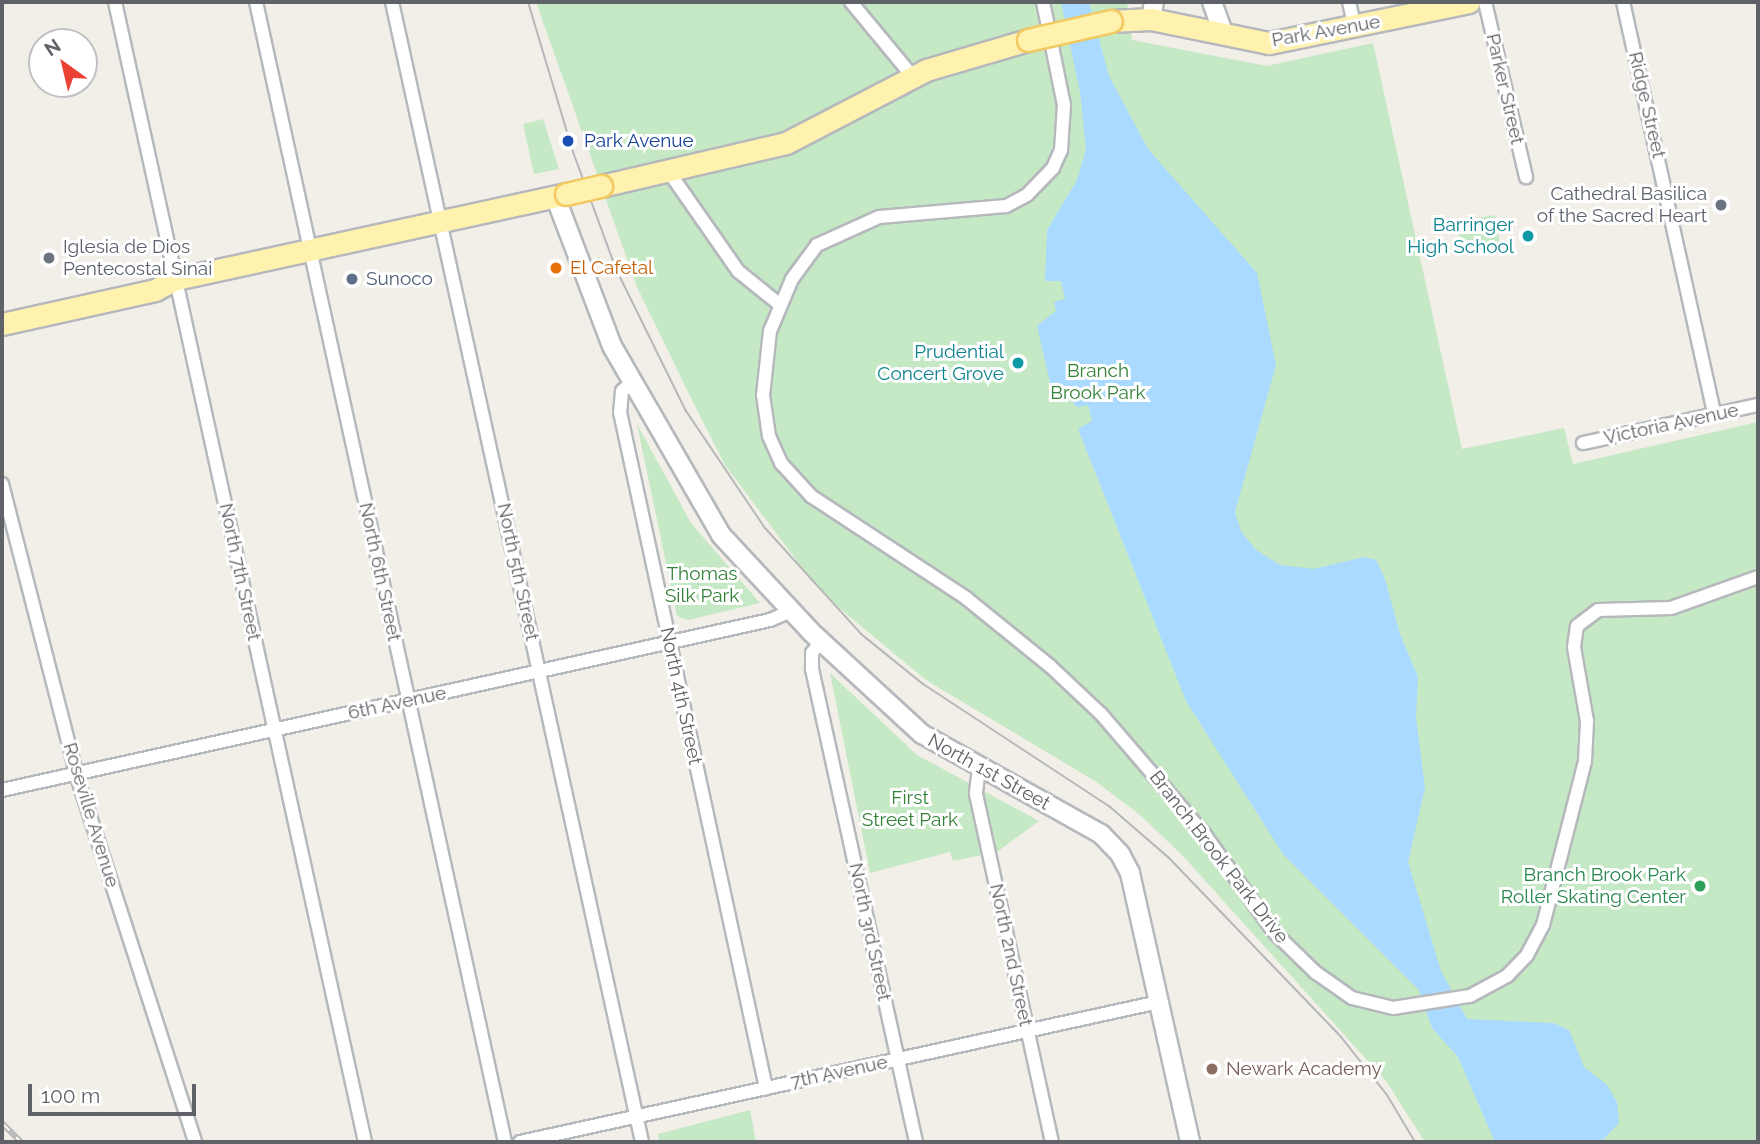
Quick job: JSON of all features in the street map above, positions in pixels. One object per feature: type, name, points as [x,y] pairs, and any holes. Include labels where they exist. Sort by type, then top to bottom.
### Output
[{"type":"main road","points":[[1212,2],[1223,32]]},
{"type":"main road","name":"Park Avenue","points":[[2,311],[152,278],[176,279],[310,250],[669,172],[800,138],[913,77],[962,57],[1153,10],[1223,32],[1295,27],[1411,2]]},
{"type":"main road","name":"Park Avenue","points":[[1352,15],[1469,2]]},
{"type":"main road","points":[[560,195],[609,338],[632,382]]},
{"type":"main road","name":"Park Avenue","points":[[2,324],[155,290],[176,279]]},
{"type":"main road","name":"North 1st Street","points":[[632,382],[711,523],[821,641],[922,734],[1091,829],[1116,848],[1130,873],[1190,1142]]},
{"type":"street","name":"North 7th Street","points":[[115,2],[365,1142]]},
{"type":"street","name":"North 6th Street","points":[[256,2],[505,1142]]},
{"type":"street","name":"North 5th Street","points":[[392,2],[642,1142]]},
{"type":"street","points":[[852,2],[913,77]]},
{"type":"street","name":"Branch Brook Park Drive","points":[[1043,2],[1063,105],[1061,150],[1049,174],[1021,200],[998,209],[897,214],[836,233],[806,257],[779,304],[768,342],[763,405],[772,445],[794,481],[830,510],[949,585],[1061,675],[1152,770],[1270,926],[1306,965],[1360,1001],[1409,1007],[1470,996],[1515,969],[1533,945],[1546,915],[1586,751],[1586,702],[1574,641],[1577,626],[1598,610],[1671,608],[1758,577]]},
{"type":"street","name":"Parker Street","points":[[1485,2],[1526,177]]},
{"type":"street","name":"Ridge Street","points":[[1623,2],[1714,414]]},
{"type":"street","points":[[669,172],[738,271],[779,304]]},
{"type":"street","name":"North 4th Street","points":[[632,382],[622,391],[619,405],[766,1088]]},
{"type":"street","name":"Victoria Avenue","points":[[1583,443],[1758,405]]},
{"type":"street","name":"Roseville Avenue","points":[[2,484],[76,773],[195,1142]]},
{"type":"street","name":"6th Avenue","points":[[2,790],[771,620],[791,611]]},
{"type":"street","name":"North 3rd Street","points":[[821,641],[812,653],[812,669],[916,1142]]},
{"type":"street","name":"North 2nd Street","points":[[979,768],[976,794],[1052,1142]]},
{"type":"street","name":"7th Avenue","points":[[520,1142],[1159,1002]]},
{"type":"green space","name":"Branch Brook Park","points":[[536,2],[1127,2],[1132,40],[1267,66],[1373,43],[1462,449],[1564,428],[1573,464],[1758,422],[1758,1142],[1425,1142],[1386,1081],[1183,856],[1140,815],[1095,781],[926,680],[838,607],[806,573],[725,465],[693,402],[637,287]]},
{"type":"green space","points":[[543,119],[559,169],[534,174],[523,124]]},
{"type":"green space","points":[[1495,215],[1500,242],[1461,248],[1457,222]]},
{"type":"green space","name":"Thomas Silk Park","points":[[637,424],[691,523],[760,603],[688,620],[677,616]]},
{"type":"green space","name":"First Street Park","points":[[830,673],[917,755],[1039,821],[997,852],[953,861],[950,852],[870,873]]},
{"type":"green space","points":[[750,1110],[756,1142],[659,1142],[658,1134]]},
{"type":"water","points":[[1061,2],[1089,2],[1109,76],[1148,149],[1257,273],[1276,365],[1235,512],[1241,531],[1255,549],[1280,565],[1314,569],[1364,557],[1376,560],[1385,579],[1400,634],[1418,677],[1416,718],[1425,788],[1408,862],[1441,971],[1467,1019],[1553,1023],[1569,1030],[1584,1067],[1607,1085],[1617,1102],[1619,1123],[1601,1142],[1495,1142],[1458,1057],[1432,1028],[1419,990],[1283,854],[1186,701],[1078,429],[1092,421],[1088,405],[1077,407],[1065,394],[1052,391],[1037,326],[1056,311],[1054,302],[1065,299],[1061,281],[1045,281],[1047,230],[1077,180],[1086,149],[1080,92]]},
{"type":"tram line","points":[[528,2],[573,152],[616,269],[686,411],[765,528],[861,634],[923,684],[1110,807],[1169,858],[1341,1037],[1387,1095],[1415,1142]]},
{"type":"railway","points":[[2,1123],[21,1142]]},
{"type":"place","name":"Park Avenue","points":[[568,141]]},
{"type":"place","name":"Cathedral Basilica of the Sacred Heart","points":[[1721,205]]},
{"type":"place","name":"Barringer High School","points":[[1528,236]]},
{"type":"place","name":"Iglesia de Dios Pentecostal Sinai","points":[[49,258]]},
{"type":"place","name":"El Cafetal","points":[[556,268]]},
{"type":"place","name":"Sunoco","points":[[352,279]]},
{"type":"place","name":"Prudential Concert Grove","points":[[1018,363]]},
{"type":"place","name":"Branch Brook Park Roller Skating Center","points":[[1700,886]]},
{"type":"place","name":"Newark Academy","points":[[1212,1069]]}]
